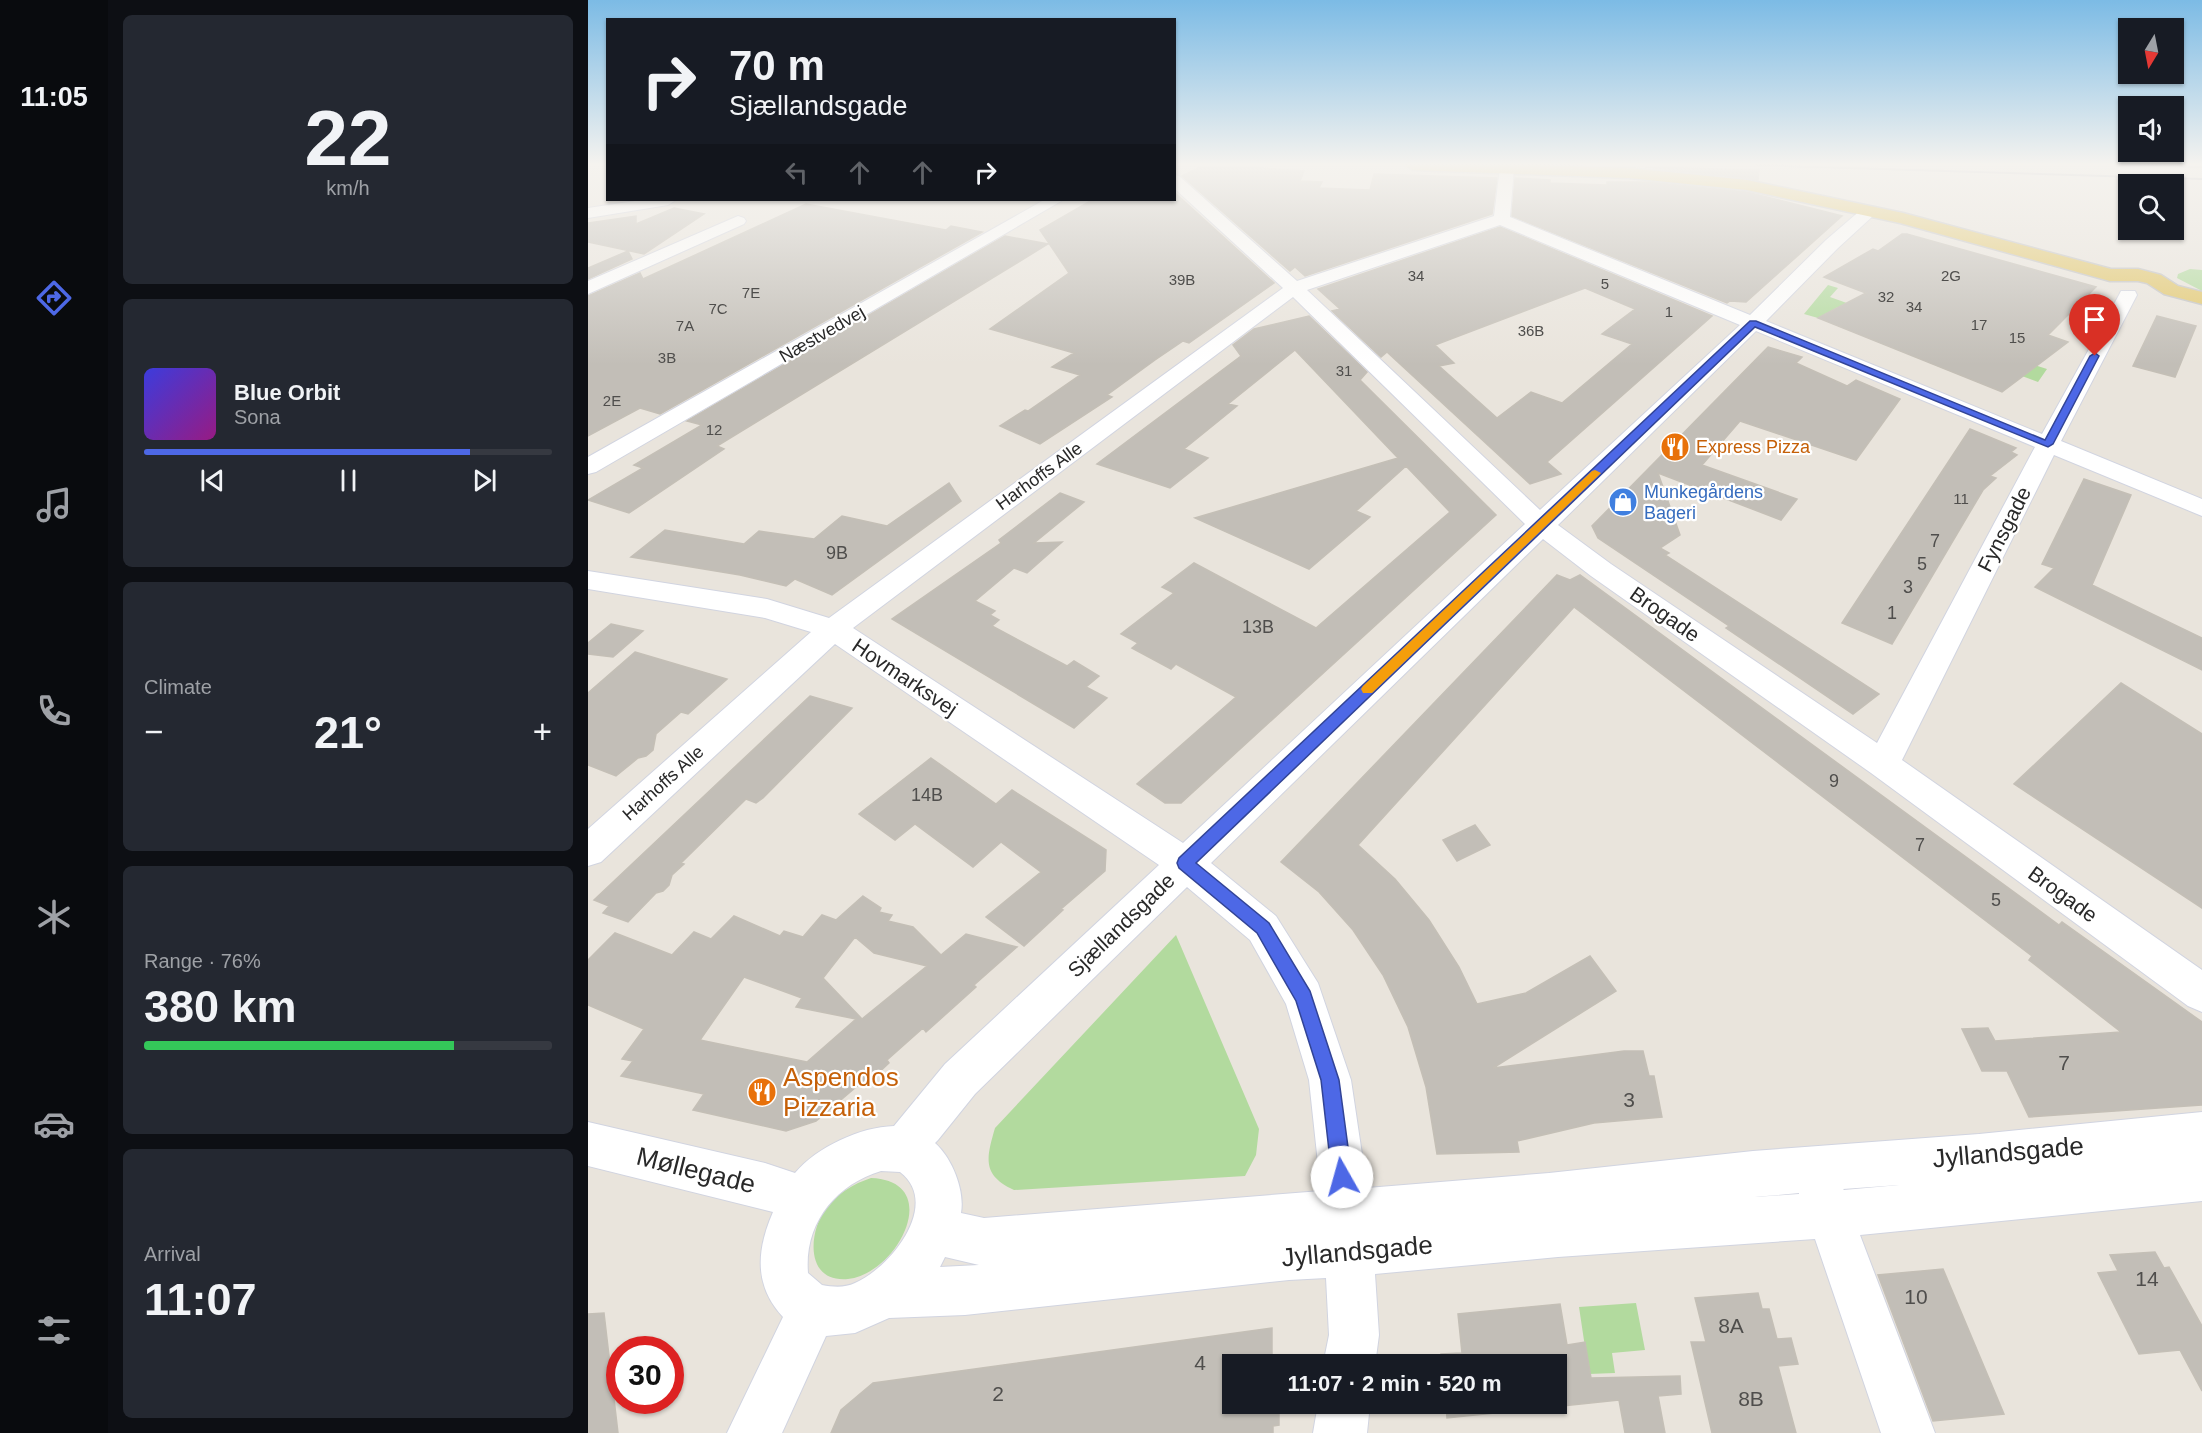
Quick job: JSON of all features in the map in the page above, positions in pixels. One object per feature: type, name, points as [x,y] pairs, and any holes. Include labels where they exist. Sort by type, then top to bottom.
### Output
[{"type":"main road","points":[[1929,232],[2108,279],[2138,275],[2154,279],[2170,294],[2202,306]]},
{"type":"main road","points":[[2108,279],[2128,295],[2151,300],[2170,294],[2202,298]]},
{"type":"street","points":[[588,288],[714,232]]},
{"type":"street","name":"Næstvedvej","points":[[588,467],[999,232]]},
{"type":"street","name":"Brogade","points":[[1232,232],[1294,288],[1541,525],[1601,570],[1883,764],[2202,993]]},
{"type":"street","name":"Harhoffs Alle","points":[[588,851],[832,628],[1294,288],[1462,232]]},
{"type":"street","points":[[1532,232],[2202,508]]},
{"type":"street","name":"Sjællandsgade","points":[[904,1150],[922,1124],[960,1079],[1753,323],[1846,232]]},
{"type":"street","name":"Fynsgade","points":[[1883,764],[2048,444],[2128,295]]},
{"type":"street","name":"Hovmarksvej","points":[[588,580],[767,609],[832,628],[1185,863],[1263,928],[1304,997],[1330,1080],[1348,1232],[1353,1335],[1350,1354]]},
{"type":"street","name":"Jyllandsgade","points":[[885,1294],[965,1291],[1289,1256],[1348,1232],[1549,1196],[1813,1169],[1979,1156],[2202,1134]]},
{"type":"street","name":"Møllegade","points":[[588,1144],[765,1186],[803,1199]]},
{"type":"street","points":[[881,1149],[904,1150],[922,1160],[934,1176],[939,1199],[936,1224],[924,1251],[907,1275],[885,1294],[860,1307],[836,1312],[813,1309],[794,1296],[784,1274],[783,1248],[792,1220],[803,1199],[830,1171],[855,1156],[881,1149]]},
{"type":"street","points":[[1813,1169],[1908,1433]]},
{"type":"street","name":"Jyllandsgade","points":[[936,1224],[955,1237],[984,1242],[1348,1232],[1570,1232],[1830,1215],[2202,1178]]},
{"type":"street","points":[[754,1433],[813,1309]]},
{"type":"street","points":[[1340,1433],[1343,1414]]},
{"type":"green space","points":[[2190,269],[2202,270],[2202,291],[2177,278],[2178,274]]},
{"type":"green space","points":[[1828,285],[1838,288],[1830,297],[1911,326],[2047,369],[2038,382],[1838,307],[1818,318],[1804,314]]},
{"type":"green space","points":[[1176,935],[1259,1129],[1256,1155],[1245,1176],[1014,1190],[1004,1184],[996,1178],[989,1165],[995,1128]]},
{"type":"green space","points":[[871,1178],[893,1183],[906,1194],[909,1210],[906,1228],[897,1246],[883,1262],[866,1273],[848,1279],[834,1278],[824,1273],[817,1265],[814,1254],[816,1230],[820,1218],[826,1208],[841,1193]]},
{"type":"green space","points":[[1636,1303],[1645,1350],[1612,1353],[1615,1373],[1589,1374],[1579,1307]]},
{"type":"building","points":[[588,232],[677,232],[644,254],[588,242]]},
{"type":"building","points":[[745,232],[982,232],[660,414],[640,408],[588,436],[588,296],[640,273],[643,279]]},
{"type":"building","points":[[1041,232],[1218,232],[1274,283],[1189,343],[1183,341],[1155,360],[1107,395],[1112,397],[1040,444],[1000,426],[1025,410],[1028,411],[1080,375],[1052,367],[1074,353],[990,329],[1069,273]]},
{"type":"building","points":[[1246,232],[1438,232],[1305,276],[1295,267],[1290,271]]},
{"type":"building","points":[[1486,232],[1512,232],[1712,316],[1547,462],[1561,474],[1530,484],[1387,352],[1381,357],[1332,311],[1340,309],[1318,289]],"holes":[[[1585,288],[1635,309],[1602,334],[1632,344],[1562,403],[1531,392],[1497,418],[1439,366],[1454,363],[1435,345]]]},
{"type":"building","points":[[1551,232],[1824,232],[1746,302],[1730,301],[1727,303]]},
{"type":"building","points":[[1902,234],[2096,287],[2048,335],[2068,342],[2002,392],[1818,318],[1866,293],[1824,277],[1873,249],[1878,251]]},
{"type":"building","points":[[1005,236],[1048,244],[717,446],[724,449],[629,513],[588,500],[643,468],[634,465],[702,425],[687,421]]},
{"type":"building","points":[[628,251],[632,259],[588,279],[588,268]]},
{"type":"building","points":[[1309,316],[1367,372],[1360,380],[1496,515],[1181,803],[1165,803],[1137,784],[1236,697],[1176,664],[1171,669],[1132,648],[1138,643],[1121,634],[1174,593],[1162,587],[1194,563],[1316,628],[1450,512],[1406,466],[1356,511],[1370,517],[1309,569],[1195,518],[1398,458],[1295,350],[1228,404],[1237,406],[1184,449],[1208,458],[1170,488],[1097,464],[1241,356],[1233,345],[1254,329]]},
{"type":"building","points":[[2157,316],[2196,326],[2175,377],[2133,366]]},
{"type":"building","points":[[1768,347],[1802,357],[1796,363],[1847,386],[1856,380],[1900,399],[1856,460],[1740,421],[1702,465],[1797,499],[1781,520],[1658,473],[1680,535],[1660,548],[1669,553],[1665,555],[1879,694],[1853,714],[1726,628],[1729,626],[1598,538],[1592,526]]},
{"type":"building","points":[[1970,429],[2016,448],[2011,452],[2017,455],[1990,476],[1996,478],[1983,490],[1892,644],[1842,623]]},
{"type":"building","points":[[2084,479],[2131,495],[2092,585],[2202,638],[2202,670],[2035,587],[2054,568],[2042,564]]},
{"type":"building","points":[[949,483],[961,501],[832,595],[795,579],[786,586],[740,575],[631,557],[665,530],[744,544],[759,531],[814,539],[842,516],[887,526]]},
{"type":"building","points":[[1060,493],[1084,502],[1034,543],[1062,542],[1027,573],[1014,568],[975,601],[995,611],[990,615],[999,620],[992,626],[1067,666],[1074,661],[1099,676],[1086,687],[1107,698],[1074,728],[892,619],[1001,543],[999,540]]},
{"type":"building","points":[[1557,575],[1570,580],[1580,575],[2059,925],[2062,922],[2202,1022],[2202,1105],[2029,1117],[2007,1071],[1982,1071],[1962,1029],[1988,1028],[1995,1041],[2121,1032],[2029,960],[2032,956],[1574,607],[1358,845],[1395,879],[1429,920],[1459,967],[1477,1004],[1526,993],[1590,956],[1616,991],[1493,1068],[1624,1051],[1643,1051],[1649,1076],[1654,1076],[1662,1117],[1594,1123],[1517,1141],[1519,1152],[1437,1154],[1426,1087],[1408,1027],[1383,975],[1353,930],[1319,892],[1281,862]]},
{"type":"building","points":[[611,624],[643,631],[613,657],[588,654],[588,643]]},
{"type":"building","points":[[635,652],[727,679],[688,714],[681,712],[656,734],[653,750],[646,756],[638,758],[616,776],[588,765],[588,693]]},
{"type":"building","points":[[2121,683],[2202,734],[2202,908],[2014,784]]},
{"type":"building","points":[[810,696],[852,708],[763,798],[756,803],[746,799],[681,863],[684,864],[672,875],[669,885],[663,891],[656,893],[628,922],[603,913],[609,906],[594,900]]},
{"type":"building","points":[[931,758],[996,804],[1012,790],[1106,850],[1105,871],[1061,909],[1063,910],[1024,946],[986,917],[1041,872],[1001,842],[973,867],[915,824],[895,840],[859,814]]},
{"type":"building","points":[[1475,825],[1490,845],[1457,861],[1443,840]]},
{"type":"building","points":[[863,896],[881,908],[879,912],[892,915],[888,921],[913,927],[941,955],[966,934],[1017,947],[926,1032],[923,1028],[887,1060],[889,1063],[872,1079],[869,1076],[816,1121],[786,1131],[693,1110],[704,1094],[621,1076],[633,1061],[622,1059],[644,1029],[588,1005],[588,960],[615,933],[672,955],[694,932],[711,939],[734,916],[780,936],[784,931],[803,937],[822,915],[836,920]],"holes":[[[855,937],[874,953],[927,966],[862,1019],[823,978]],[[744,977],[802,998],[796,1007],[856,1019],[807,1062],[700,1040]]]},
{"type":"building","points":[[2155,1252],[2164,1268],[2169,1267],[2202,1326],[2202,1391],[2180,1350],[2139,1354],[2098,1273],[2118,1271],[2110,1255]]},
{"type":"building","points":[[1943,1269],[2004,1414],[1933,1421],[1878,1275]]},
{"type":"building","points":[[1758,1293],[1762,1309],[1769,1309],[1777,1339],[1791,1338],[1798,1364],[1778,1366],[1796,1433],[1712,1433],[1691,1342],[1706,1342],[1695,1298]]},
{"type":"building","points":[[1560,1304],[1567,1345],[1585,1342],[1591,1378],[1680,1376],[1681,1394],[1658,1396],[1665,1433],[1625,1433],[1619,1400],[1567,1405],[1567,1354],[1441,1354],[1462,1353],[1458,1314]]},
{"type":"building","points":[[604,1313],[607,1336],[606,1414],[616,1414],[618,1433],[588,1433],[588,1314]]},
{"type":"building","points":[[1272,1328],[1272,1354],[1222,1354],[1222,1414],[1279,1414],[1279,1425],[1273,1426],[1273,1433],[831,1433],[841,1410],[873,1383]]},
{"type":"building","points":[[1447,1414],[1485,1414],[1447,1418]]},
{"type":"slow traffic","points":[[1368,689],[1595,473]]},
{"type":"place","name":"Express Pizza","points":[[1675,447]]},
{"type":"place","name":"Munkegårdens Bageri","points":[[1623,502]]},
{"type":"place","name":"Aspendos Pizzaria","points":[[762,1092]]},
{"type":"route","points":[[1342,1177],[1330,1080],[1304,997],[1263,928],[1185,863],[1753,323],[2048,444],[2095,356]]}]
